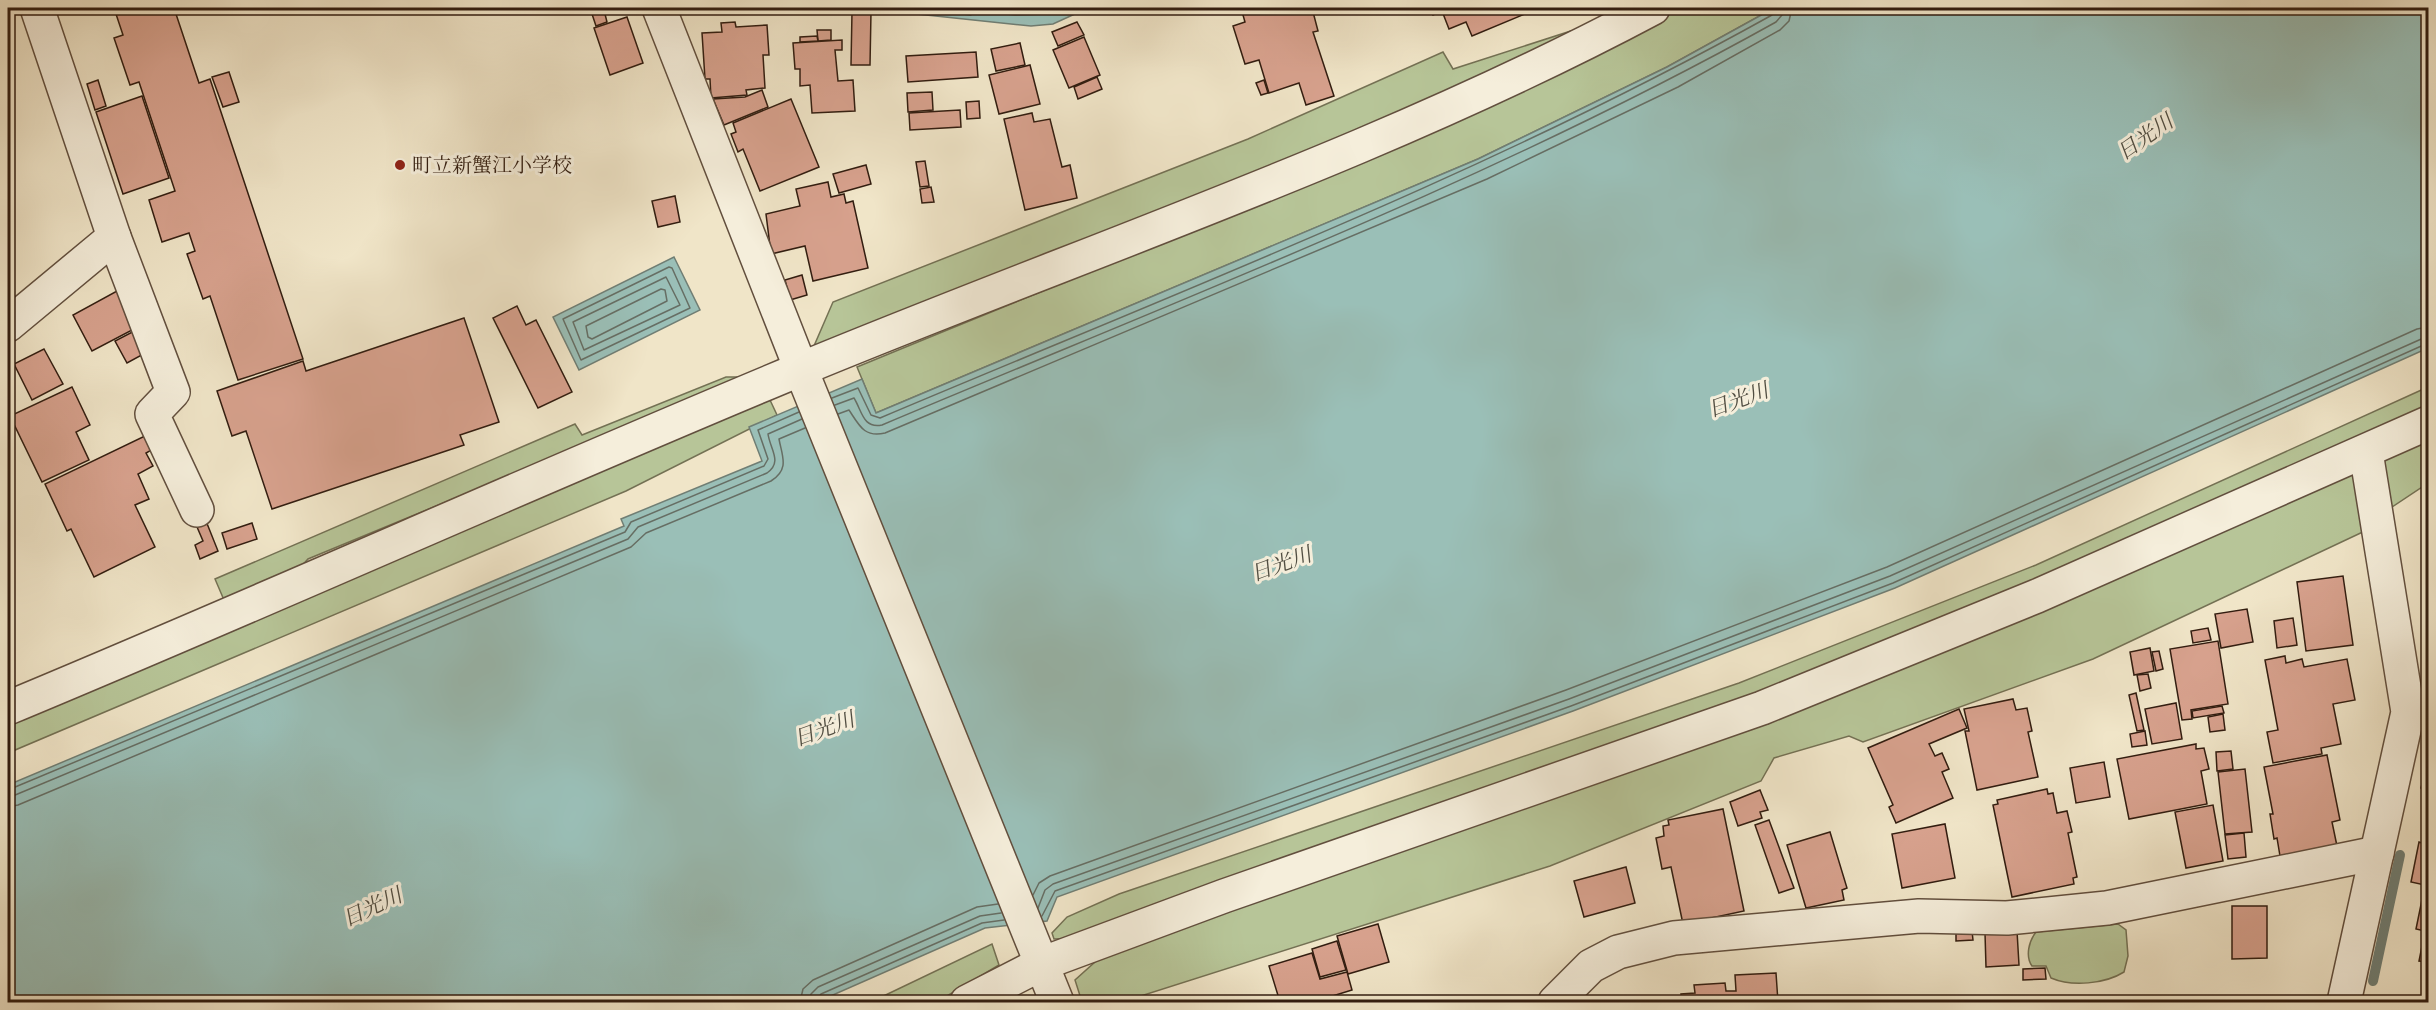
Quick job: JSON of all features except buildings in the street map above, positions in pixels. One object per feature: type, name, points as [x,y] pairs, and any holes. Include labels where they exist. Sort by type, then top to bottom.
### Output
[{"type":"street","points":[[37,8],[114,237],[173,392],[152,414],[197,510]]},
{"type":"street","points":[[659,8],[804,378],[1057,1002]]},
{"type":"street","points":[[8,708],[1389,134],[1561,57],[1653,8]]},
{"type":"street","points":[[8,325],[114,237]]},
{"type":"street","points":[[967,1002],[1039,957],[1224,896],[1762,708],[2037,596],[2428,423]]},
{"type":"street","points":[[2344,1002],[2377,853],[2418,714],[2366,452]]},
{"type":"street","points":[[1555,1002],[1574,980],[1591,966],[1618,952],[1674,938],[1919,916],[2007,918],[2108,908],[2377,853]]},
{"type":"green space","points":[[1676,8],[1774,8],[1667,67],[1478,159],[876,413],[857,367],[1374,153],[1577,59]]},
{"type":"green space","points":[[1571,31],[1577,39],[1385,123],[814,346],[833,302],[1248,139],[1443,52],[1453,69]]},
{"type":"green space","points":[[726,377],[748,377],[308,559],[299,569],[224,600],[215,579],[575,424],[582,435]]},
{"type":"green space","points":[[2428,387],[2428,412],[1760,698],[1083,938],[1054,939],[1052,933],[1067,917],[1119,894],[1739,683],[2036,565]]},
{"type":"green space","points":[[770,400],[777,415],[626,491],[8,753],[8,719]]},
{"type":"green space","points":[[2428,435],[2428,483],[2389,509],[2381,457]]},
{"type":"green space","points":[[2357,470],[2367,530],[2093,659],[1863,742],[1849,736],[1774,758],[1761,781],[1550,866],[1122,1002],[1082,1002],[1075,980],[1104,954]]},
{"type":"green space","points":[[2118,924],[2126,930],[2128,956],[2124,972],[2116,976],[2098,982],[2069,983],[2051,978],[2046,966],[2032,966],[2030,962],[2029,949],[2036,932]]},
{"type":"green space","points":[[992,944],[999,965],[937,1002],[871,1002]]},
{"type":"water","points":[[860,8],[954,8],[1015,15],[1050,14],[1072,8],[1088,8],[1053,24],[1031,26]]},
{"type":"water","name":"日光川","points":[[1774,8],[2428,8],[2428,348],[1895,588],[1573,711],[1057,897],[1047,921],[985,928],[817,1002],[8,1002],[8,785],[624,526],[621,519],[762,461],[749,427],[862,379],[876,413],[1478,159],[1667,67]]},
{"type":"water","points":[[674,257],[700,310],[579,370],[553,317]]},
{"type":"waterway","points":[[2373,981],[2400,855]]},
{"type":"place","name":"町立新蟹江小学校","points":[[400,165]]}]
